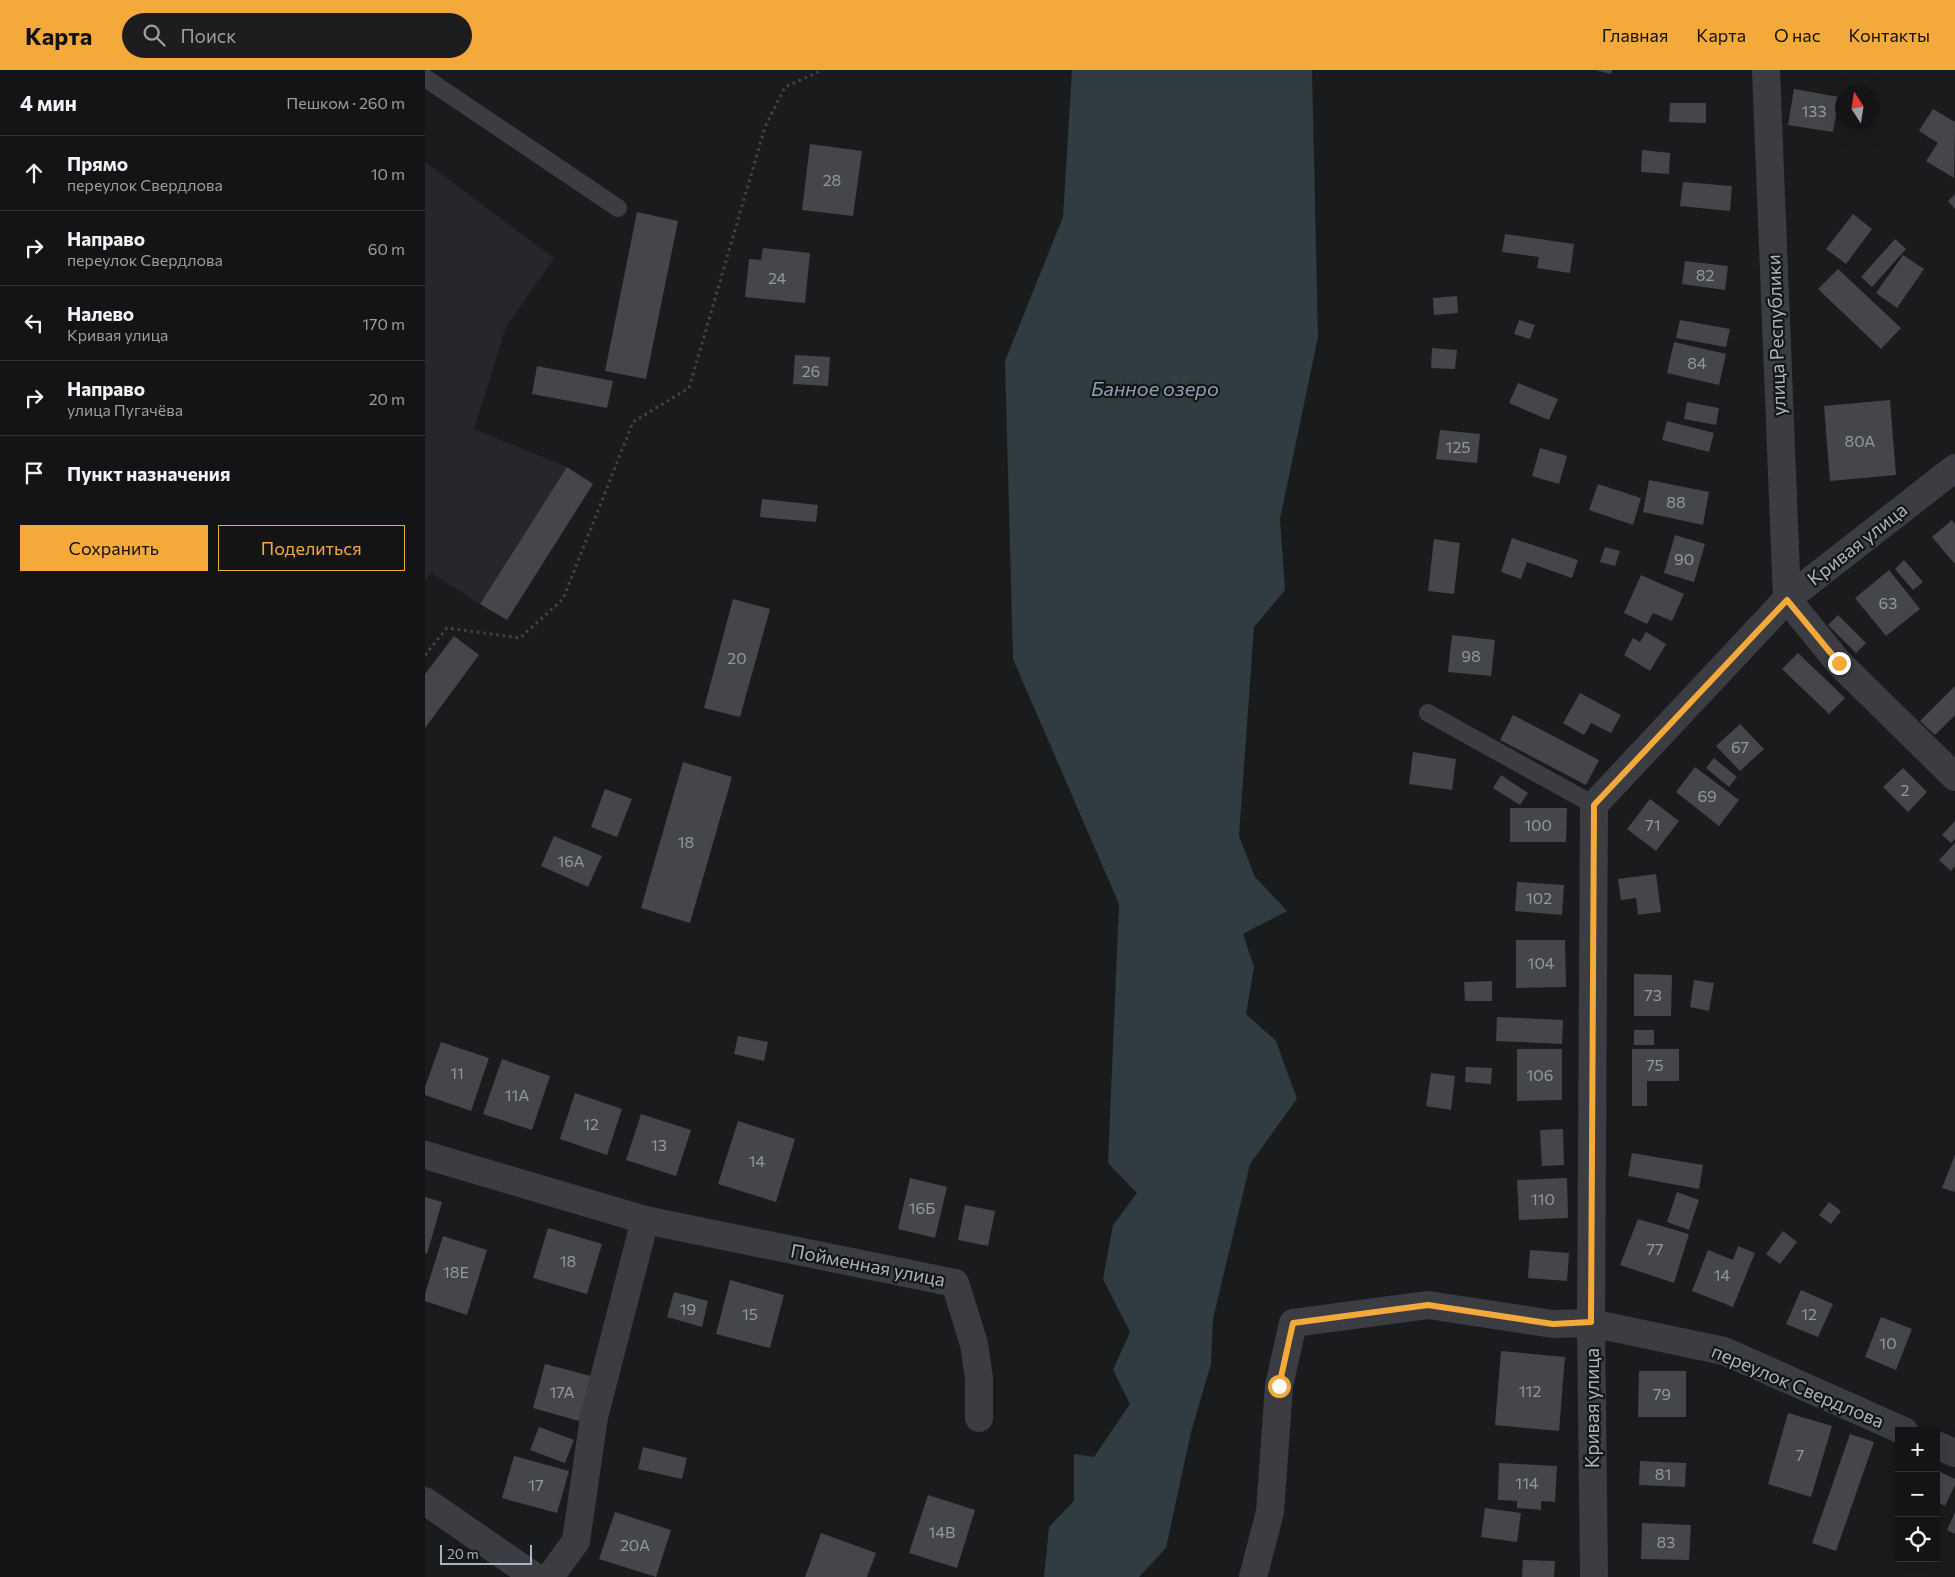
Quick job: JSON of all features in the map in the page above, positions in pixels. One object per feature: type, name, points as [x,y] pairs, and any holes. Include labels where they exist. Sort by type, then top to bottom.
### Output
[{"type":"street","name":"улица Республики","points":[[1766,70],[1787,600]]},
{"type":"street","name":"Кривая улица","points":[[1594,1577],[1591,1322],[1594,805],[1787,600],[1955,468]]},
{"type":"street","points":[[1787,600],[1839,663],[1955,777]]},
{"type":"street","name":"Пойменная улица","points":[[425,1155],[645,1220],[955,1283],[974,1344],[979,1378],[979,1418]]},
{"type":"street","points":[[549,1577],[576,1541],[593,1417],[645,1220]]},
{"type":"street","name":"переулок Свердлова","points":[[1253,1577],[1270,1512],[1279,1386],[1293,1323],[1428,1305],[1553,1324],[1591,1322],[1724,1351],[1895,1427]]},
{"type":"street","points":[[1940,1447],[1955,1453]]},
{"type":"street","points":[[425,1501],[535,1577]]},
{"type":"lane","points":[[425,78],[618,208]]},
{"type":"lane","points":[[1428,713],[1594,805]]},
{"type":"path","points":[[425,655],[447,628],[520,638],[563,599],[633,422],[689,388],[765,127],[785,87],[823,70]]},
{"type":"shaded area","points":[[425,162],[554,258],[506,327],[474,429],[567,467],[480,604],[431,573],[425,579]]},
{"type":"water","name":"Банное озеро","points":[[1072,70],[1312,70],[1318,337],[1280,519],[1285,590],[1254,627],[1239,836],[1255,877],[1287,911],[1243,934],[1254,967],[1246,1014],[1276,1041],[1297,1099],[1250,1164],[1213,1319],[1211,1364],[1191,1432],[1166,1548],[1139,1577],[1044,1577],[1049,1527],[1074,1501],[1074,1454],[1094,1457],[1130,1404],[1113,1370],[1130,1332],[1103,1279],[1113,1225],[1137,1193],[1108,1163],[1119,904],[1013,659],[1005,361],[1063,217]]},
{"type":"building","points":[[1595,70],[1612,70],[1611,74]]},
{"type":"building","points":[[1794,89],[1835,96],[1833,132],[1788,125]]},
{"type":"building","points":[[1670,103],[1706,103],[1706,123],[1669,122]]},
{"type":"building","points":[[1933,109],[1955,122],[1954,178],[1926,161],[1938,143],[1919,131]]},
{"type":"building","points":[[810,144],[862,151],[853,216],[802,210]]},
{"type":"building","points":[[1642,150],[1670,153],[1669,174],[1641,172]]},
{"type":"building","points":[[1683,182],[1732,186],[1730,211],[1680,206]]},
{"type":"building","points":[[1955,194],[1955,209],[1948,201]]},
{"type":"building","points":[[637,212],[678,221],[646,379],[605,371]]},
{"type":"building","points":[[1853,214],[1872,229],[1846,264],[1826,249]]},
{"type":"building","points":[[1505,234],[1574,244],[1570,273],[1537,268],[1539,257],[1502,252]]},
{"type":"building","points":[[1895,239],[1906,249],[1872,287],[1861,277]]},
{"type":"building","points":[[763,248],[810,253],[805,303],[745,297],[749,259],[761,260]]},
{"type":"building","points":[[1903,255],[1924,269],[1897,308],[1876,293]]},
{"type":"building","points":[[1685,261],[1728,266],[1725,290],[1682,284]]},
{"type":"building","points":[[1838,269],[1901,328],[1881,349],[1818,289]]},
{"type":"building","points":[[1457,296],[1458,313],[1434,315],[1433,298]]},
{"type":"building","points":[[1519,320],[1535,325],[1530,339],[1514,334]]},
{"type":"building","points":[[1680,320],[1730,329],[1726,347],[1676,338]]},
{"type":"building","points":[[1674,342],[1726,354],[1719,385],[1667,373]]},
{"type":"building","points":[[1432,348],[1457,350],[1455,369],[1431,368]]},
{"type":"building","points":[[795,355],[830,357],[828,386],[793,384]]},
{"type":"building","points":[[537,366],[613,381],[607,408],[532,394]]},
{"type":"building","points":[[1518,383],[1558,399],[1549,420],[1509,403]]},
{"type":"building","points":[[1890,400],[1896,475],[1830,481],[1824,406]]},
{"type":"building","points":[[1687,402],[1719,408],[1716,425],[1684,419]]},
{"type":"building","points":[[1667,421],[1714,433],[1709,452],[1662,440]]},
{"type":"building","points":[[1440,430],[1480,434],[1477,463],[1436,459]]},
{"type":"building","points":[[1540,448],[1567,456],[1559,484],[1532,476]]},
{"type":"building","points":[[567,467],[593,484],[507,620],[480,604]]},
{"type":"building","points":[[1649,480],[1709,492],[1703,525],[1643,512]]},
{"type":"building","points":[[1598,484],[1641,498],[1633,525],[1589,510]]},
{"type":"building","points":[[762,499],[818,505],[816,522],[760,517]]},
{"type":"building","points":[[1952,520],[1955,524],[1955,564],[1932,537]]},
{"type":"building","points":[[1675,535],[1705,544],[1694,582],[1664,573]]},
{"type":"building","points":[[1512,538],[1578,560],[1572,578],[1527,562],[1521,579],[1501,572]]},
{"type":"building","points":[[1434,539],[1460,543],[1454,594],[1428,591]]},
{"type":"building","points":[[1605,547],[1620,551],[1615,566],[1600,562]]},
{"type":"building","points":[[1904,560],[1923,582],[1913,590],[1895,569]]},
{"type":"building","points":[[1889,570],[1920,609],[1886,636],[1855,598]]},
{"type":"building","points":[[1641,575],[1684,594],[1672,621],[1653,613],[1647,624],[1624,613]]},
{"type":"building","points":[[733,599],[770,609],[740,717],[704,708]]},
{"type":"building","points":[[1838,615],[1866,643],[1856,653],[1828,625]]},
{"type":"building","points":[[1646,632],[1666,644],[1650,671],[1624,655],[1633,638],[1640,642]]},
{"type":"building","points":[[1452,635],[1495,640],[1491,676],[1448,672]]},
{"type":"building","points":[[454,636],[479,655],[425,728],[425,674]]},
{"type":"building","points":[[1798,653],[1845,698],[1829,714],[1782,669]]},
{"type":"building","points":[[1955,686],[1955,715],[1935,735],[1920,721]]},
{"type":"building","points":[[1580,693],[1621,715],[1611,733],[1591,723],[1584,735],[1563,723]]},
{"type":"building","points":[[1513,715],[1599,760],[1586,785],[1500,740]]},
{"type":"building","points":[[1740,724],[1764,749],[1740,771],[1716,746]]},
{"type":"building","points":[[1413,752],[1456,759],[1452,790],[1409,784]]},
{"type":"building","points":[[1714,758],[1737,777],[1729,787],[1706,768]]},
{"type":"building","points":[[683,762],[732,777],[690,923],[641,908]]},
{"type":"building","points":[[1695,767],[1739,800],[1719,826],[1676,792]]},
{"type":"building","points":[[1903,768],[1927,792],[1908,812],[1883,787]]},
{"type":"building","points":[[1501,775],[1528,793],[1520,805],[1493,788]]},
{"type":"building","points":[[605,789],[632,799],[617,837],[591,827]]},
{"type":"building","points":[[1650,799],[1679,821],[1656,851],[1627,829]]},
{"type":"building","points":[[1510,808],[1567,808],[1566,842],[1510,842]]},
{"type":"building","points":[[1955,821],[1955,839],[1951,843],[1942,835]]},
{"type":"building","points":[[554,836],[602,856],[588,887],[541,866]]},
{"type":"building","points":[[1955,843],[1955,866],[1951,871],[1939,860]]},
{"type":"building","points":[[1656,874],[1661,912],[1638,915],[1636,898],[1621,900],[1618,879]]},
{"type":"building","points":[[1517,882],[1564,885],[1562,915],[1515,911]]},
{"type":"building","points":[[1516,940],[1565,940],[1566,987],[1516,988]]},
{"type":"building","points":[[1634,974],[1672,975],[1671,1016],[1634,1016]]},
{"type":"building","points":[[1694,980],[1714,983],[1709,1011],[1690,1007]]},
{"type":"building","points":[[1492,981],[1492,1001],[1465,1001],[1464,982]]},
{"type":"building","points":[[1497,1017],[1563,1020],[1562,1044],[1496,1041]]},
{"type":"building","points":[[1634,1030],[1654,1030],[1654,1045],[1634,1045]]},
{"type":"building","points":[[738,1036],[768,1042],[764,1061],[734,1054]]},
{"type":"building","points":[[441,1042],[489,1058],[471,1111],[425,1095],[425,1087]]},
{"type":"building","points":[[1517,1049],[1562,1049],[1562,1100],[1517,1101]]},
{"type":"building","points":[[1632,1049],[1679,1049],[1679,1081],[1647,1081],[1647,1106],[1632,1106]]},
{"type":"building","points":[[502,1059],[550,1076],[532,1130],[483,1114]]},
{"type":"building","points":[[1466,1067],[1492,1068],[1491,1084],[1465,1082]]},
{"type":"building","points":[[1431,1073],[1455,1076],[1451,1110],[1426,1106]]},
{"type":"building","points":[[575,1093],[622,1109],[607,1155],[560,1139]]},
{"type":"building","points":[[641,1114],[691,1130],[676,1176],[626,1160]]},
{"type":"building","points":[[738,1121],[795,1139],[776,1202],[718,1184]]},
{"type":"building","points":[[1563,1129],[1564,1165],[1542,1166],[1540,1130]]},
{"type":"building","points":[[1632,1153],[1703,1165],[1699,1189],[1628,1176]]},
{"type":"building","points":[[1955,1155],[1955,1192],[1942,1188]]},
{"type":"building","points":[[910,1178],[947,1187],[935,1238],[898,1229]]},
{"type":"building","points":[[1567,1178],[1568,1218],[1519,1220],[1517,1180]]},
{"type":"building","points":[[1677,1192],[1699,1200],[1689,1230],[1667,1222]]},
{"type":"building","points":[[425,1197],[442,1202],[427,1254],[425,1253]]},
{"type":"building","points":[[1829,1202],[1841,1211],[1831,1224],[1819,1215]]},
{"type":"building","points":[[965,1205],[995,1211],[988,1246],[958,1240]]},
{"type":"building","points":[[1638,1219],[1689,1234],[1674,1283],[1620,1265]]},
{"type":"building","points":[[548,1228],[602,1244],[587,1294],[533,1278]]},
{"type":"building","points":[[1783,1231],[1797,1242],[1780,1264],[1766,1254]]},
{"type":"building","points":[[443,1236],[487,1250],[467,1315],[425,1301],[425,1294]]},
{"type":"building","points":[[1738,1246],[1755,1253],[1733,1307],[1692,1291],[1708,1250],[1733,1260]]},
{"type":"building","points":[[1530,1250],[1569,1253],[1567,1281],[1528,1278]]},
{"type":"building","points":[[730,1280],[784,1295],[770,1348],[716,1334]]},
{"type":"building","points":[[1801,1290],[1833,1304],[1818,1337],[1786,1324]]},
{"type":"building","points":[[674,1292],[708,1301],[702,1327],[667,1317]]},
{"type":"building","points":[[1881,1317],[1912,1329],[1896,1370],[1865,1357]]},
{"type":"building","points":[[1501,1351],[1565,1357],[1559,1431],[1495,1425]]},
{"type":"building","points":[[545,1364],[591,1376],[579,1421],[533,1408]]},
{"type":"building","points":[[1639,1371],[1686,1371],[1686,1417],[1638,1417]]},
{"type":"building","points":[[1788,1413],[1832,1426],[1811,1497],[1768,1484]]},
{"type":"building","points":[[539,1427],[574,1440],[565,1463],[530,1450]]},
{"type":"building","points":[[1850,1434],[1874,1442],[1836,1551],[1812,1543]]},
{"type":"building","points":[[643,1447],[687,1458],[682,1479],[638,1469]]},
{"type":"building","points":[[514,1456],[569,1471],[557,1513],[502,1498]]},
{"type":"building","points":[[1640,1461],[1686,1463],[1685,1487],[1639,1485]]},
{"type":"building","points":[[1499,1463],[1557,1466],[1555,1502],[1541,1501],[1541,1510],[1517,1508],[1517,1501],[1498,1500]]},
{"type":"building","points":[[1940,1472],[1955,1479],[1955,1485],[1945,1506],[1940,1503]]},
{"type":"building","points":[[928,1495],[975,1510],[957,1568],[909,1553]]},
{"type":"building","points":[[1485,1508],[1521,1513],[1517,1542],[1481,1537]]},
{"type":"building","points":[[615,1512],[671,1530],[656,1577],[599,1559]]},
{"type":"building","points":[[1955,1512],[1955,1534],[1947,1530]]},
{"type":"building","points":[[1642,1523],[1691,1525],[1689,1560],[1641,1559]]},
{"type":"building","points":[[821,1533],[876,1553],[867,1577],[805,1577]]},
{"type":"building","points":[[1523,1560],[1555,1561],[1554,1577],[1522,1577]]},
{"type":"route","points":[[1279,1386],[1293,1323],[1428,1305],[1553,1324],[1591,1322],[1594,805],[1787,600],[1839,663]]}]
